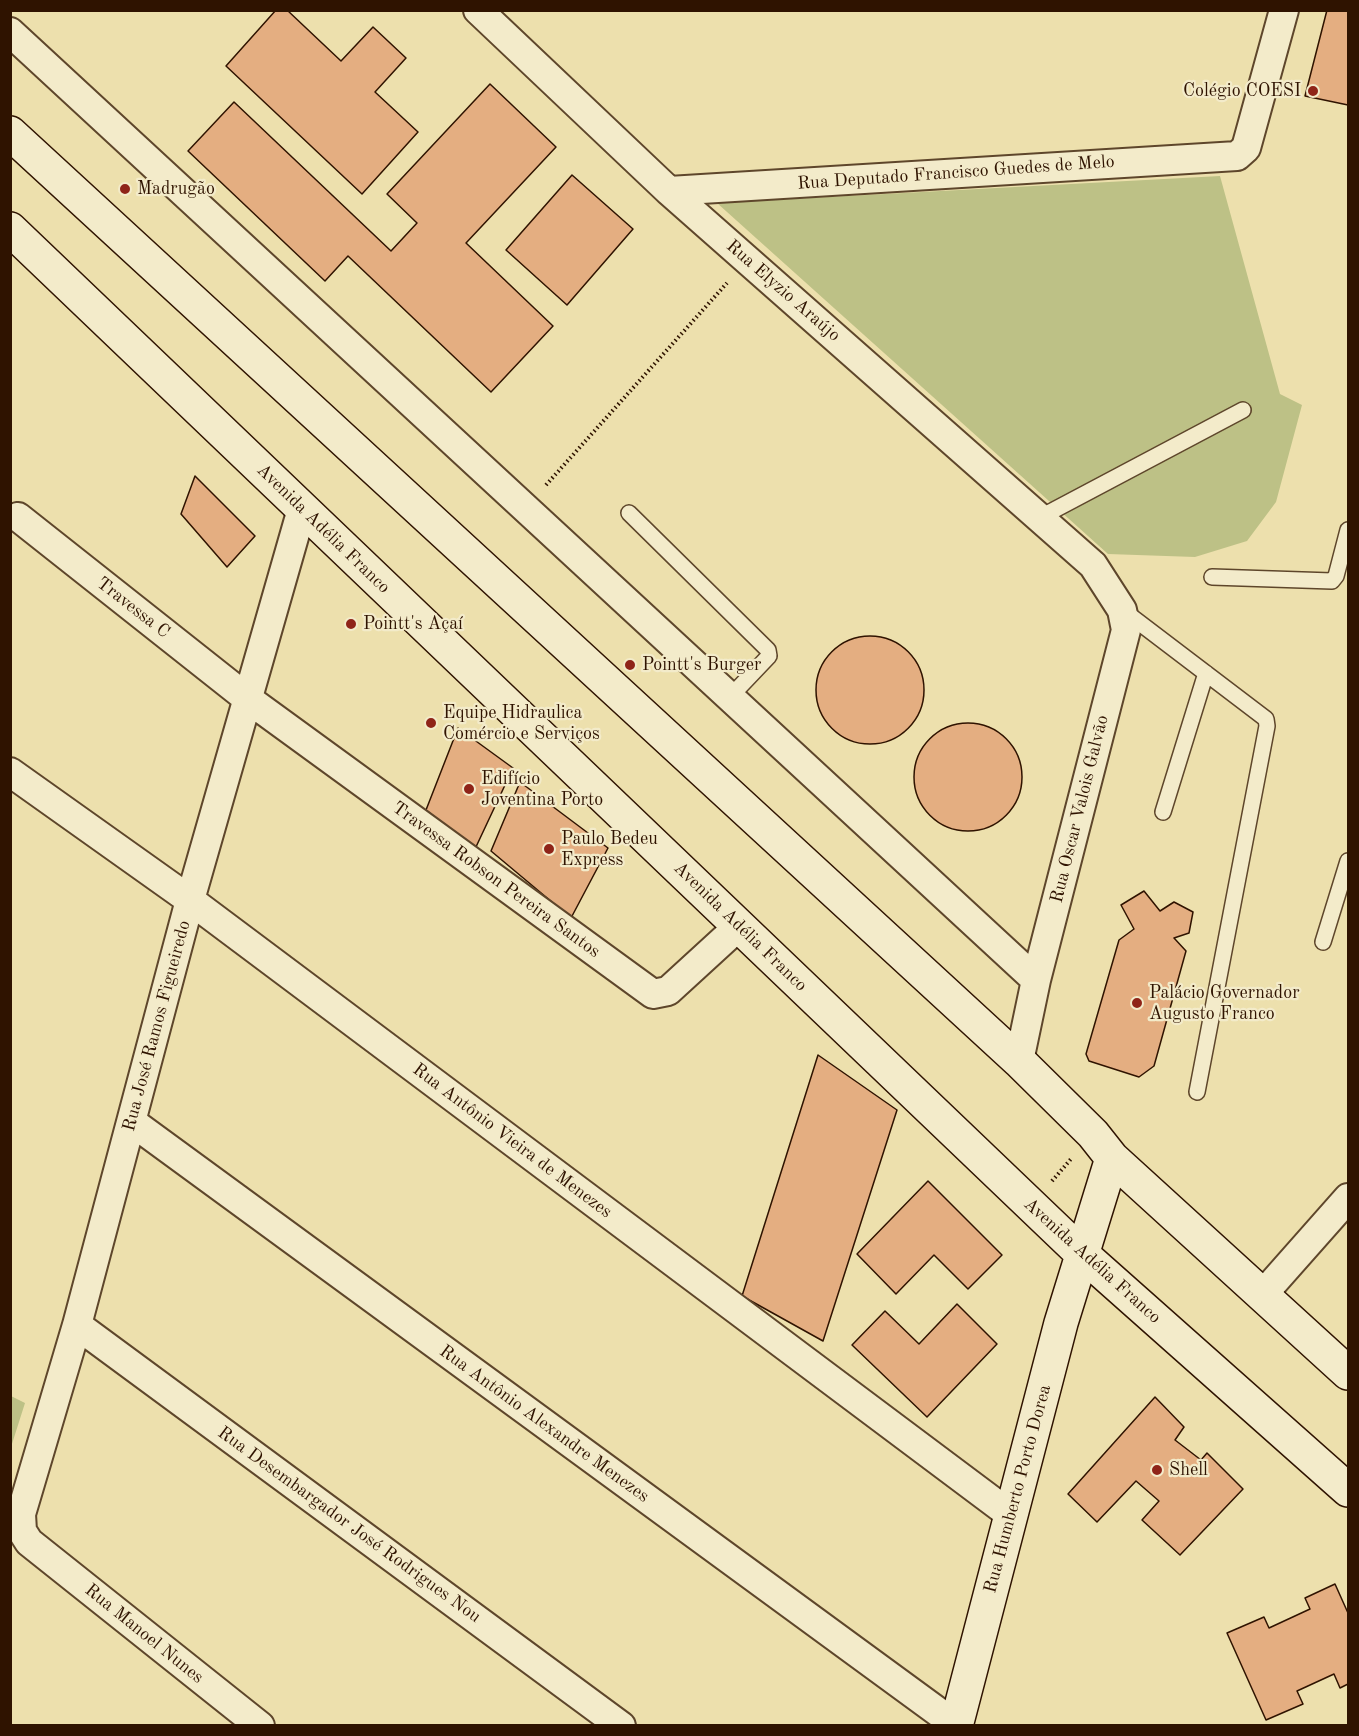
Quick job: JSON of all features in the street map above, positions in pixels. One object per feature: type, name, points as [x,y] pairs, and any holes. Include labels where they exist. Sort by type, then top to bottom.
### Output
[{"type":"main road","points":[[10,133],[1019,1061],[1103,1146],[1348,1373]]},
{"type":"main road","name":"Avenida Adélia Franco","points":[[10,229],[1081,1253],[1348,1490]]},
{"type":"main road","name":"Rua Humberto Porto Dorea","points":[[956,1725],[1081,1253],[1103,1146]]},
{"type":"street","name":"Rua Elyzio Araújo","points":[[478,10],[669,191],[1094,566]]},
{"type":"street","name":"Rua Deputado Francisco Guedes de Melo","points":[[669,191],[1237,156],[1243,153],[1284,10]]},
{"type":"street","points":[[10,32],[1036,980]]},
{"type":"street","name":"Rua José Ramos Figueiredo","points":[[29,1542],[22,1531],[21,1514],[77,1325],[190,900],[302,509]]},
{"type":"street","name":"Travessa C","points":[[18,517],[248,699]]},
{"type":"street","name":"Rua Oscar Valois Galvão","points":[[1019,1061],[1036,980],[1126,630],[1122,610],[1094,566]]},
{"type":"street","name":"Travessa Robson Pereira Santos","points":[[248,699],[653,994],[668,991],[739,926]]},
{"type":"street","name":"Rua Antônio Vieira de Menezes","points":[[10,772],[190,900],[1011,1515]]},
{"type":"street","name":"Rua Antônio Alexandre Menezes","points":[[132,1122],[956,1725]]},
{"type":"street","points":[[1264,1293],[1348,1198]]},
{"type":"street","name":"Rua Desembargador José Rodrigues Nou","points":[[77,1325],[621,1725]]},
{"type":"street","name":"Rua Manoel Nunes","points":[[29,1542],[260,1725]]},
{"type":"lane","points":[[1039,518],[1244,410]]},
{"type":"lane","points":[[629,513],[768,650],[769,656],[729,697]]},
{"type":"lane","points":[[1212,577],[1332,581],[1336,576],[1348,530]]},
{"type":"lane","points":[[1122,610],[1266,719],[1267,726],[1197,1092]]},
{"type":"lane","points":[[1163,812],[1206,673]]},
{"type":"lane","points":[[1323,942],[1348,861]]},
{"type":"path","points":[[525,508],[747,260]]},
{"type":"path","points":[[1031,1205],[1103,1146]]},
{"type":"green space","points":[[1220,176],[1280,394],[1302,405],[1276,502],[1247,541],[1195,557],[1108,554],[717,203]]},
{"type":"green space","points":[[11,1396],[25,1403],[11,1447]]},
{"type":"building","points":[[276,10],[287,10],[341,61],[373,27],[406,58],[375,92],[418,132],[362,194],[226,66]]},
{"type":"building","points":[[1327,10],[1348,10],[1348,105],[1305,96]]},
{"type":"building","points":[[490,84],[556,147],[466,243],[553,326],[491,392],[348,256],[325,281],[188,151],[234,102],[391,251],[417,223],[387,194]]},
{"type":"building","points":[[572,175],[633,229],[567,305],[506,250]]},
{"type":"building","points":[[195,476],[255,536],[227,567],[181,514]]},
{"type":"building","points":[[870,636],[891,640],[908,652],[920,669],[924,690],[920,711],[908,728],[891,740],[870,744],[849,740],[832,728],[820,711],[816,690],[820,669],[832,652],[849,640]]},
{"type":"building","points":[[968,723],[989,727],[1006,739],[1018,756],[1022,777],[1018,798],[1006,815],[989,827],[968,831],[947,827],[930,815],[918,798],[914,777],[918,756],[930,739],[947,727]]},
{"type":"building","name":"Edifício Joventina Porto","points":[[458,728],[513,768],[475,849],[426,810]]},
{"type":"building","name":"Paulo Bedeu Express","points":[[520,782],[608,848],[571,918],[491,851]]},
{"type":"building","name":"Palácio Governador Augusto Franco","points":[[1144,891],[1160,911],[1174,902],[1193,912],[1189,933],[1174,938],[1186,951],[1154,1066],[1139,1077],[1089,1061],[1086,1054],[1119,940],[1134,929],[1121,905]]},
{"type":"building","points":[[818,1055],[897,1110],[823,1341],[742,1296]]},
{"type":"building","points":[[928,1181],[1002,1255],[968,1289],[934,1255],[896,1294],[857,1254]]},
{"type":"building","points":[[957,1304],[997,1344],[927,1417],[852,1345],[885,1311],[919,1344]]},
{"type":"building","name":"Shell","points":[[1155,1397],[1184,1427],[1175,1440],[1201,1460],[1207,1453],[1243,1489],[1180,1555],[1142,1520],[1159,1501],[1136,1481],[1097,1522],[1068,1494]]},
{"type":"building","points":[[1335,1584],[1348,1613],[1348,1684],[1340,1688],[1334,1674],[1297,1691],[1303,1704],[1266,1720],[1227,1633],[1264,1617],[1269,1628],[1310,1609],[1305,1598]]},
{"type":"place","name":"Colégio COESI","points":[[1313,91]]},
{"type":"place","name":"Madrugão","points":[[125,189]]},
{"type":"place","name":"Pointt's Açaí","points":[[351,624]]},
{"type":"place","name":"Pointt's Burger","points":[[630,665]]},
{"type":"place","name":"Equipe Hidraulica Comércio e Serviços","points":[[431,723]]},
{"type":"place","name":"Edifício Joventina Porto","points":[[469,789]]},
{"type":"place","name":"Paulo Bedeu Express","points":[[549,849]]},
{"type":"place","name":"Palácio Governador Augusto Franco","points":[[1137,1003]]},
{"type":"place","name":"Shell","points":[[1157,1470]]}]
